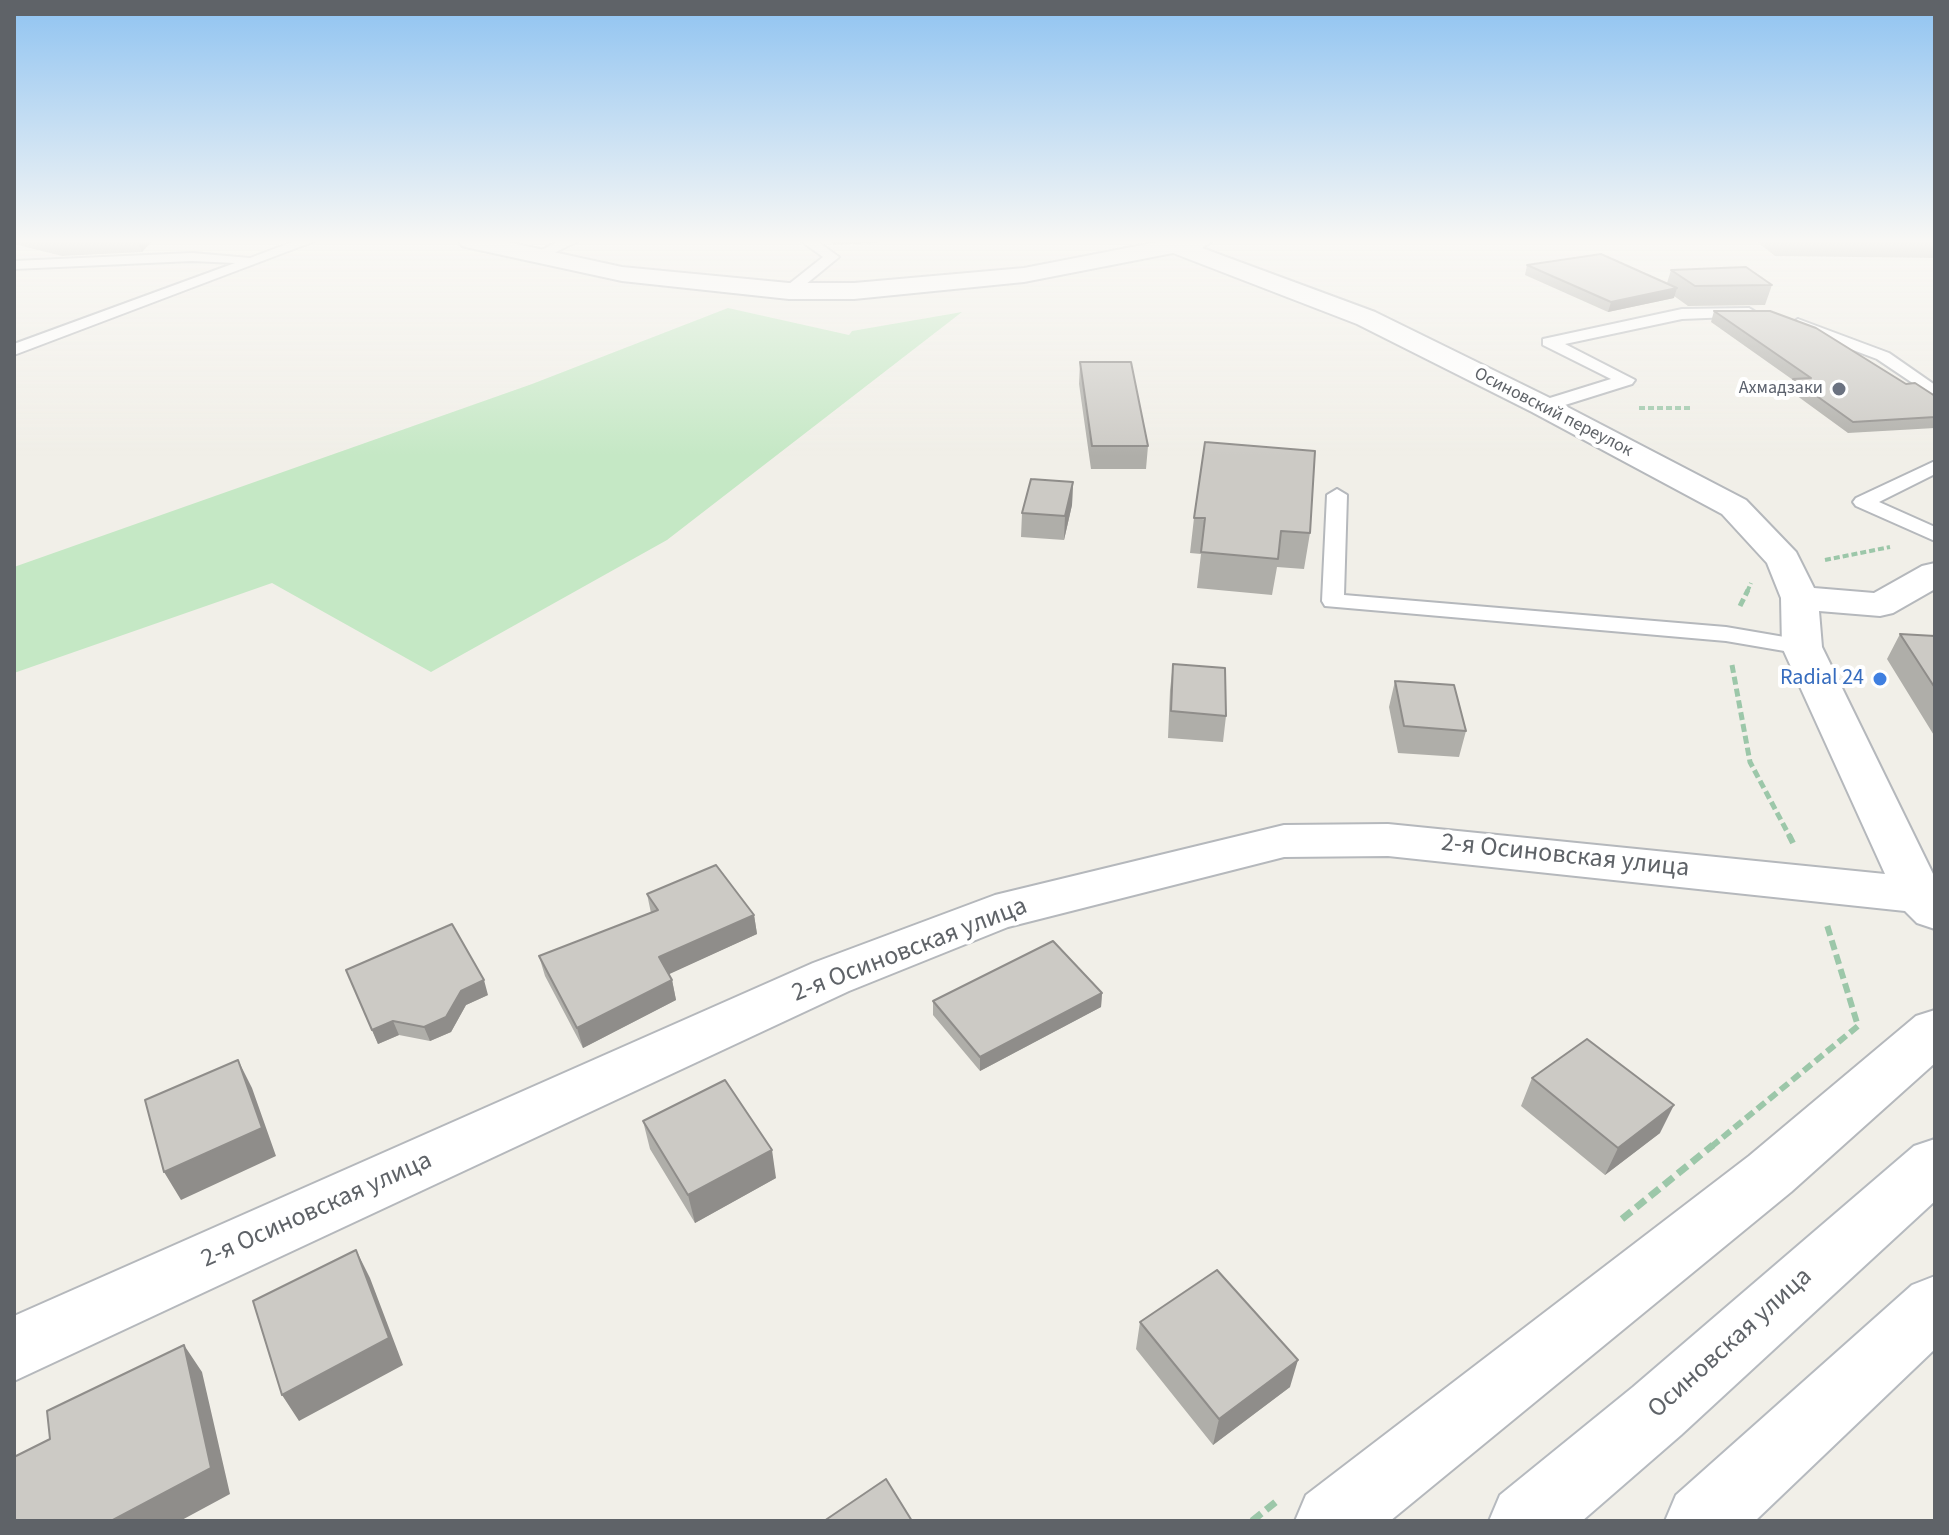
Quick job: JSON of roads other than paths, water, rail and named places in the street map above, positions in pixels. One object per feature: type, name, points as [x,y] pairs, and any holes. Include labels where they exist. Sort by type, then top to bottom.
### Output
[{"type":"street","name":"Осиновский переулок","points":[[1353,313],[1543,406],[1734,507],[1783,560],[1800,598],[1802,647],[1927,903]]},
{"type":"street","points":[[1800,598],[1880,605],[1935,574]]},
{"type":"street","name":"2-я Осиновская улица","points":[[14,1349],[831,977],[995,913],[1284,841],[1388,840],[1813,882],[1927,903]]},
{"type":"street","points":[[1332,1521],[1770,1174],[1935,1031]]},
{"type":"street","name":"Осиновская улица","points":[[1526,1521],[1657,1411],[1935,1164]]},
{"type":"street","points":[[1702,1521],[1930,1324]]},
{"type":"lane","points":[[14,350],[116,313]]},
{"type":"lane","points":[[1543,406],[1626,380],[1549,342],[1682,314],[1776,316],[1883,356],[1935,393]]},
{"type":"lane","points":[[14,330],[78,327]]},
{"type":"lane","points":[[1935,467],[1863,502],[1935,535]]},
{"type":"lane","points":[[1337,495],[1333,601],[1726,634],[1802,647]]},
{"type":"place","name":"Ахмадзаки","points":[[1839,389]]},
{"type":"place","name":"Radial 24","points":[[1880,679]]}]
